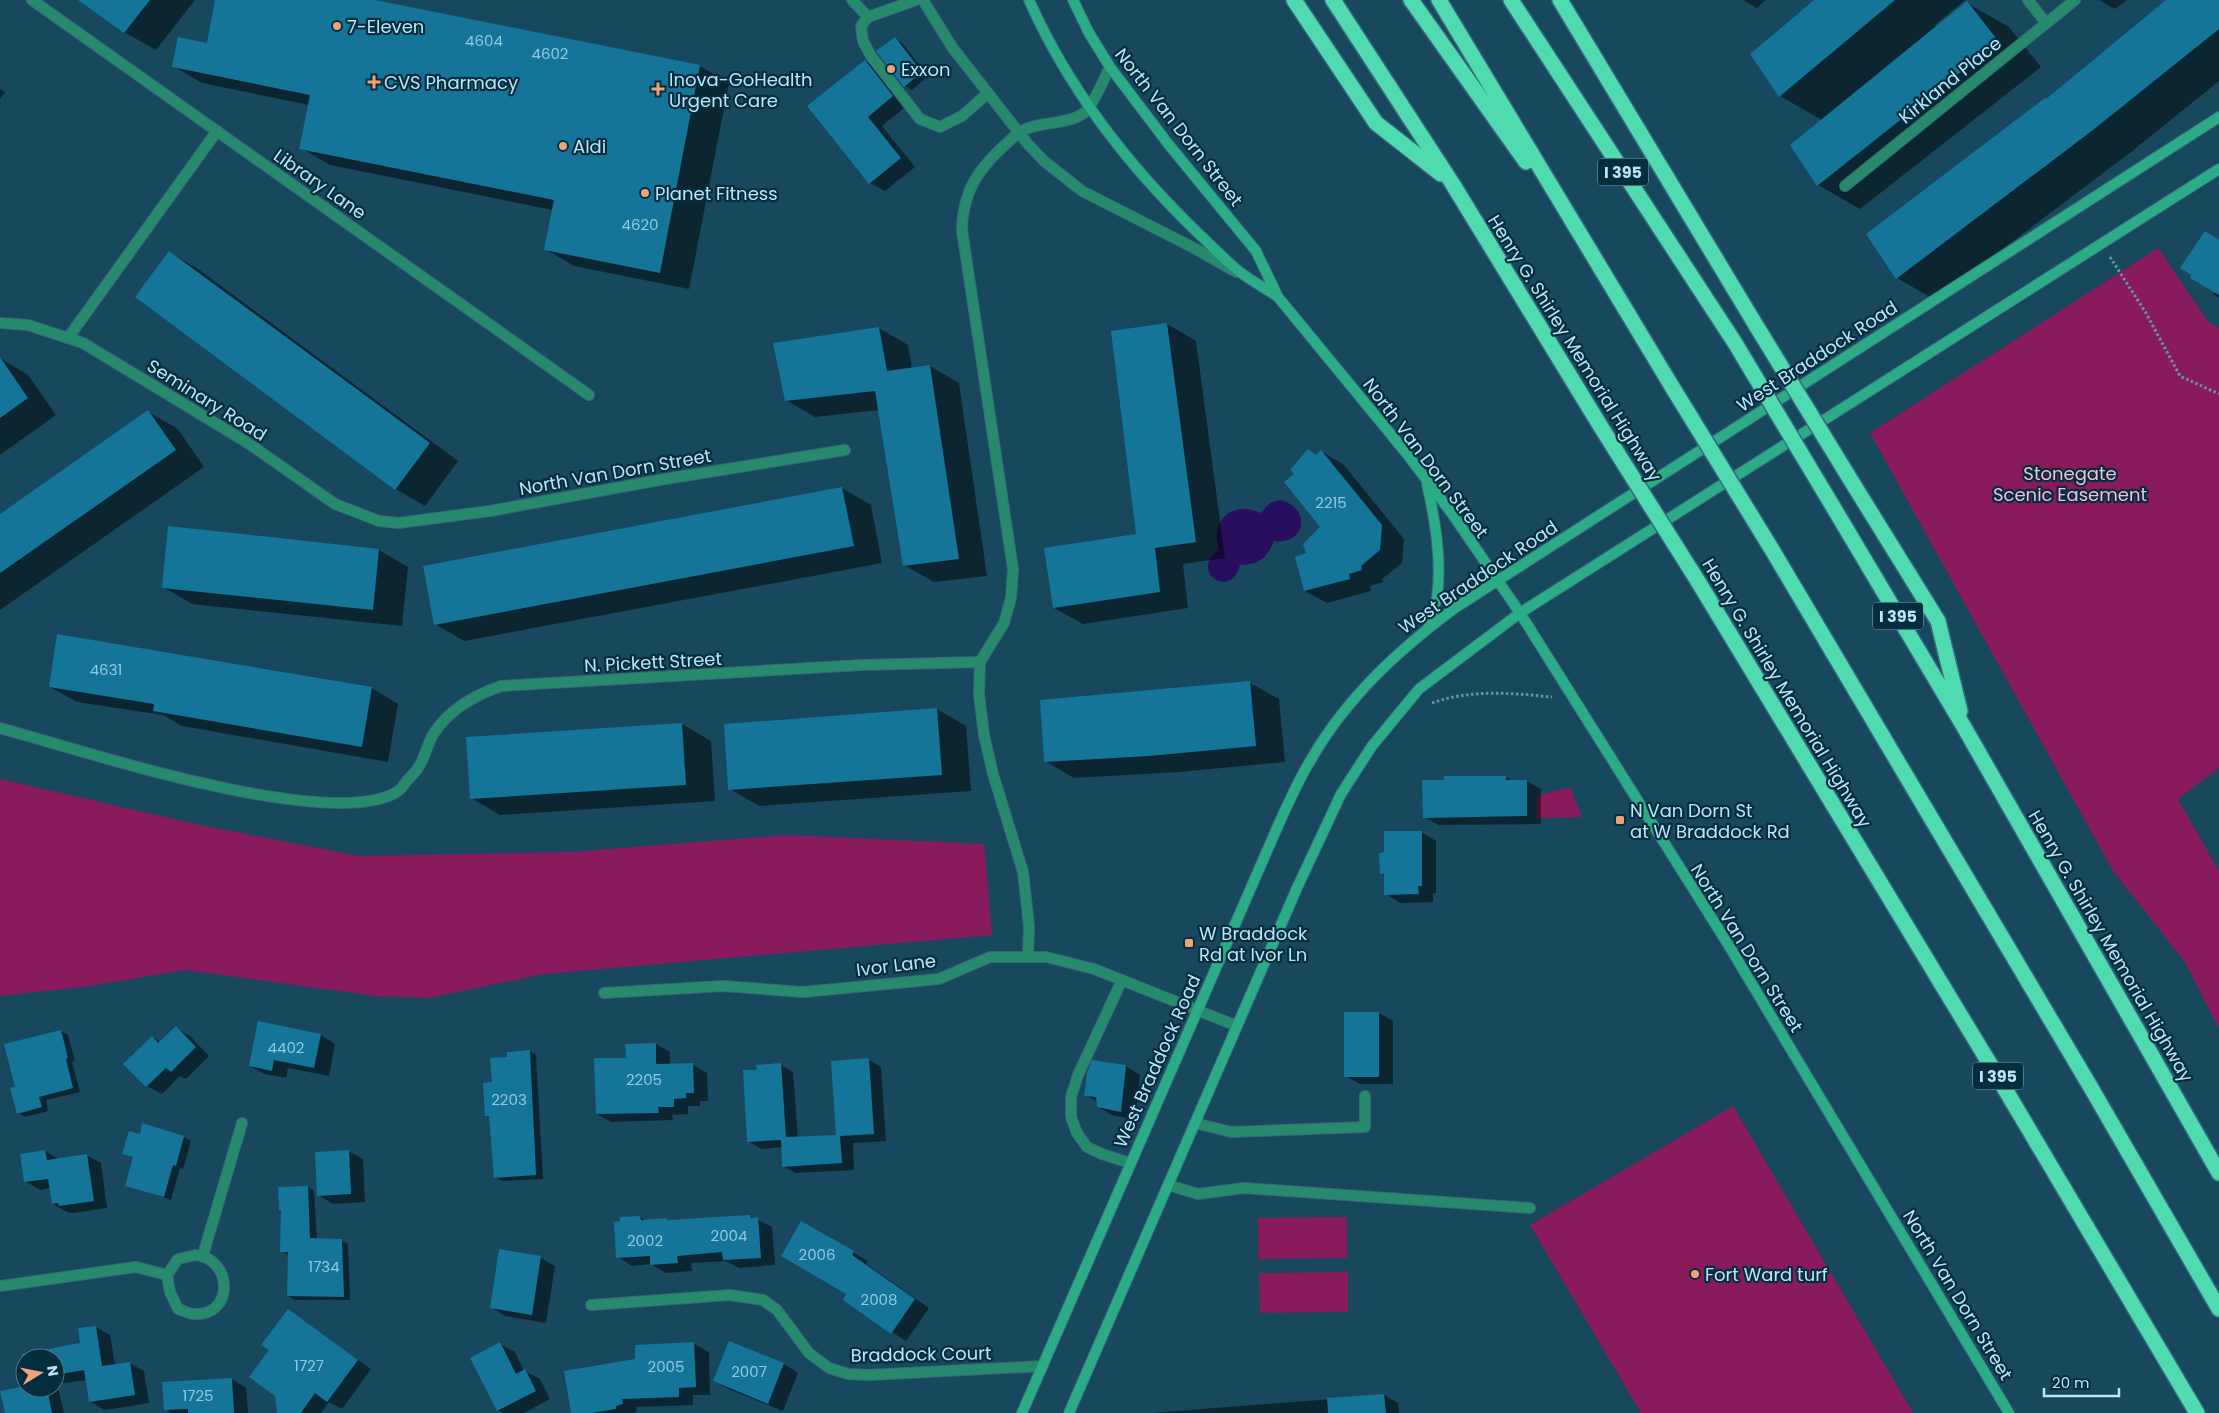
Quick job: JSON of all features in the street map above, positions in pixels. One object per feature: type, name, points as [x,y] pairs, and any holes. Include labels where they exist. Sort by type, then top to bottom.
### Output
[{"type":"highway","points":[[1294,0],[1376,123],[1452,182]]},
{"type":"highway","name":"Henry G. Shirley Memorial Highway","points":[[1333,0],[1452,182],[1601,427],[1699,583],[1999,1079],[2196,1413]]},
{"type":"highway","points":[[1411,0],[1598,264]]},
{"type":"highway","points":[[1439,0],[1771,548],[2090,1086],[2219,1309]]},
{"type":"highway","name":"Henry G. Shirley Memorial Highway","points":[[1511,0],[1735,343],[1964,727],[2219,1173]]},
{"type":"highway","points":[[1560,0],[1757,327],[1938,621],[1964,727]]},
{"type":"main road","name":"North Van Dorn Street","points":[[1029,0],[1058,57],[1089,107],[1126,156],[1168,204],[1236,270],[1278,297]]},
{"type":"main road","name":"North Van Dorn Street","points":[[1073,0],[1089,33],[1110,67],[1169,145],[1256,251],[1278,297],[1427,481],[1453,515],[1520,613],[1726,941],[2009,1413]]},
{"type":"main road","name":"West Braddock Road","points":[[1022,1413],[1277,828],[1309,762],[1363,688],[1401,649],[1497,580],[2219,117]]},
{"type":"main road","points":[[1069,1413],[1297,888],[1341,794],[1372,746],[1419,689],[1520,613],[2219,169]]},
{"type":"main road","points":[[1427,481],[1435,521],[1438,557],[1437,598],[1428,628]]},
{"type":"street","name":"Library Lane","points":[[32,0],[589,395]]},
{"type":"street","points":[[852,0],[868,17]]},
{"type":"street","points":[[916,0],[868,17],[861,26],[863,42],[871,56],[920,119],[940,127],[962,116],[988,93]]},
{"type":"street","points":[[923,0],[952,47],[1044,161],[1082,191],[1194,248],[1278,297]]},
{"type":"street","points":[[2028,0],[2046,23]]},
{"type":"street","name":"Kirkland Place","points":[[1845,186],[2075,0]]},
{"type":"street","points":[[1028,956],[1029,926],[1023,872],[984,735],[979,695],[980,662],[1004,623],[1011,598],[1013,568],[962,230],[962,209],[984,164],[1019,132],[1031,125],[1069,120],[1086,112],[1110,67]]},
{"type":"street","points":[[68,338],[217,131]]},
{"type":"street","name":"Seminary Road","points":[[0,323],[28,326],[84,343],[248,442],[336,504],[353,512],[390,522]]},
{"type":"street","name":"North Van Dorn Street","points":[[390,522],[398,524],[490,511],[665,479],[845,450]]},
{"type":"street","name":"N. Pickett Street","points":[[0,728],[175,776],[282,799],[342,804],[378,800],[397,792],[419,767],[434,733],[445,721],[468,700],[482,692],[501,686],[862,665],[980,662]]},
{"type":"street","name":"Ivor Lane","points":[[604,993],[723,986],[803,992],[939,979],[990,957],[1028,956],[1046,957],[1069,962],[1122,980],[1237,1026]]},
{"type":"street","points":[[1122,980],[1078,1076],[1071,1097],[1071,1117],[1077,1133],[1087,1147],[1130,1163]]},
{"type":"street","points":[[1194,1123],[1231,1132],[1365,1127],[1365,1096]]},
{"type":"street","points":[[203,1255],[242,1123]]},
{"type":"street","points":[[1168,1184],[1198,1194],[1244,1188],[1530,1208]]},
{"type":"street","points":[[195,1255],[203,1255],[221,1270],[226,1286],[222,1301],[210,1311],[193,1314],[178,1309],[170,1292],[167,1275],[178,1260],[195,1255]]},
{"type":"street","points":[[0,1286],[136,1266],[167,1275]]},
{"type":"street","name":"Braddock Court","points":[[591,1305],[730,1295],[763,1300],[777,1310],[809,1353],[829,1368],[848,1374],[869,1375],[1043,1366]]},
{"type":"path","points":[[2102,244],[2146,312],[2180,376],[2219,394]]},
{"type":"path","points":[[1398,715],[1440,700],[1465,694],[1488,692],[1574,699]]},
{"type":"green space","name":"Stonegate Scenic Easement","points":[[2158,248],[2208,322],[2219,328],[2219,768],[2178,799],[2219,871],[2219,1029],[2185,962],[2113,871],[1870,433]]},
{"type":"green space","points":[[0,779],[200,825],[359,856],[570,852],[787,835],[984,844],[992,935],[544,974],[429,998],[375,996],[186,970],[83,987],[0,996]]},
{"type":"green space","points":[[1570,787],[1582,817],[1537,818],[1537,796]]},
{"type":"green space","name":"Fort Ward turf","points":[[1733,1106],[1913,1413],[1641,1413],[1530,1225]]},
{"type":"green space","points":[[1347,1217],[1347,1258],[1258,1259],[1258,1218]]},
{"type":"green space","points":[[1348,1272],[1348,1312],[1260,1313],[1259,1273]]},
{"type":"shaded area","points":[[1280,500],[1290,504],[1297,510],[1301,525],[1299,532],[1285,541],[1274,541],[1262,559],[1252,564],[1240,565],[1235,576],[1229,581],[1221,582],[1214,579],[1208,566],[1211,558],[1219,550],[1217,530],[1226,515],[1241,509],[1261,513],[1270,503]]},
{"type":"building","points":[[78,0],[150,0],[124,33]]},
{"type":"building","points":[[215,0],[375,0],[700,65],[660,273],[544,250],[554,200],[299,149],[310,95],[172,67],[178,37],[207,43]]},
{"type":"building","points":[[1814,0],[1895,0],[1779,97],[1750,54]]},
{"type":"building","points":[[2166,0],[2219,0],[2219,29],[2093,130],[1896,279],[1866,234],[2046,99]]},
{"type":"building","points":[[1967,1],[1999,42],[1817,186],[1790,145]]},
{"type":"building","points":[[895,37],[922,72],[904,87],[876,51]]},
{"type":"building","points":[[865,60],[893,96],[868,117],[901,158],[869,184],[807,106]]},
{"type":"building","points":[[2205,231],[2219,240],[2219,295],[2190,278],[2191,275],[2180,268]]},
{"type":"building","points":[[169,251],[430,443],[395,490],[135,297]]},
{"type":"building","points":[[1167,323],[1196,542],[1155,548],[1160,592],[1053,608],[1044,548],[1136,534],[1111,331]]},
{"type":"building","points":[[879,327],[887,371],[930,365],[959,559],[903,566],[875,391],[785,401],[773,343]]},
{"type":"building","points":[[0,357],[28,398],[0,418]]},
{"type":"building","points":[[148,410],[176,450],[0,573],[0,514]]},
{"type":"building","points":[[1308,449],[1316,455],[1321,450],[1382,525],[1380,550],[1361,566],[1362,570],[1349,574],[1350,579],[1304,591],[1295,557],[1306,553],[1303,544],[1320,527],[1284,482],[1294,474],[1290,470]]},
{"type":"building","points":[[842,487],[854,546],[434,625],[423,566]]},
{"type":"building","points":[[168,526],[379,549],[373,610],[162,588]]},
{"type":"building","points":[[57,634],[372,687],[362,747],[153,711],[154,704],[49,687]]},
{"type":"building","points":[[1250,681],[1256,746],[1149,756],[1044,762],[1040,700]]},
{"type":"building","points":[[937,708],[942,775],[728,790],[724,724]]},
{"type":"building","points":[[682,723],[686,785],[470,799],[466,737]]},
{"type":"building","points":[[1444,776],[1506,776],[1506,780],[1527,780],[1527,816],[1423,818],[1422,780],[1444,780]]},
{"type":"building","points":[[1384,831],[1422,831],[1422,886],[1418,886],[1419,894],[1384,895],[1384,874],[1380,874],[1379,853],[1384,852]]},
{"type":"building","points":[[1344,1012],[1379,1012],[1379,1077],[1344,1077]]},
{"type":"building","points":[[258,1021],[321,1034],[314,1068],[274,1060],[272,1071],[249,1066]]},
{"type":"building","points":[[176,1026],[196,1047],[171,1072],[166,1068],[146,1087],[123,1064],[152,1036],[158,1043]]},
{"type":"building","points":[[61,1030],[73,1088],[39,1097],[42,1107],[17,1114],[10,1088],[15,1087],[4,1044]]},
{"type":"building","points":[[656,1043],[656,1064],[693,1063],[694,1093],[686,1093],[686,1098],[674,1099],[674,1107],[658,1107],[659,1113],[596,1114],[594,1058],[626,1058],[625,1044]]},
{"type":"building","points":[[530,1050],[536,1175],[494,1178],[489,1116],[485,1116],[483,1083],[492,1082],[490,1058],[507,1057],[507,1052]]},
{"type":"building","points":[[869,1058],[874,1134],[840,1136],[842,1163],[782,1167],[781,1140],[747,1142],[743,1070],[757,1070],[756,1065],[781,1063],[786,1137],[836,1135],[831,1061]]},
{"type":"building","points":[[1092,1060],[1126,1065],[1121,1112],[1097,1107],[1096,1097],[1084,1096],[1087,1073]]},
{"type":"building","points":[[142,1123],[184,1136],[176,1166],[173,1165],[164,1197],[125,1186],[133,1157],[122,1154],[129,1131],[140,1134]]},
{"type":"building","points":[[45,1150],[47,1160],[87,1154],[94,1201],[59,1206],[58,1203],[52,1204],[48,1179],[24,1182],[20,1154]]},
{"type":"building","points":[[349,1150],[351,1194],[317,1196],[315,1152]]},
{"type":"building","points":[[308,1186],[310,1238],[342,1239],[344,1297],[287,1296],[288,1252],[280,1252],[281,1210],[279,1210],[278,1187]]},
{"type":"building","points":[[750,1215],[751,1218],[758,1217],[761,1258],[723,1260],[722,1252],[677,1256],[678,1263],[650,1265],[650,1256],[616,1258],[614,1222],[620,1221],[620,1217],[640,1216],[641,1220],[667,1218],[667,1220]]},
{"type":"building","points":[[801,1221],[854,1251],[852,1255],[915,1299],[891,1334],[843,1300],[846,1294],[781,1256]]},
{"type":"building","points":[[499,1249],[541,1256],[532,1315],[490,1308]]},
{"type":"building","points":[[288,1309],[358,1360],[327,1402],[315,1393],[301,1413],[277,1413],[275,1396],[249,1377],[269,1350],[261,1345]]},
{"type":"building","points":[[96,1326],[102,1366],[130,1362],[135,1395],[89,1402],[84,1370],[65,1373],[65,1348],[54,1348],[80,1343],[78,1328]]},
{"type":"building","points":[[729,1341],[784,1363],[768,1404],[713,1381]]},
{"type":"building","points":[[500,1342],[516,1374],[525,1369],[536,1391],[497,1411],[470,1358]]},
{"type":"building","points":[[694,1342],[696,1387],[679,1388],[679,1397],[622,1399],[623,1404],[616,1406],[616,1409],[591,1413],[571,1413],[564,1371],[635,1359],[635,1345]]},
{"type":"building","points":[[232,1378],[234,1413],[188,1413],[188,1409],[164,1410],[162,1382]]},
{"type":"building","points":[[15,1388],[15,1398],[49,1398],[52,1413],[5,1413],[0,1391]]},
{"type":"building","points":[[1384,1394],[1386,1413],[1328,1413],[1327,1398]]},
{"type":"place","name":"7-Eleven","points":[[337,26]]},
{"type":"place","name":"Exxon","points":[[891,69]]},
{"type":"place","name":"CVS Pharmacy","points":[[374,82]]},
{"type":"place","name":"Inova-GoHealth Urgent Care","points":[[658,89]]},
{"type":"place","name":"Aldi","points":[[563,146]]},
{"type":"place","name":"Planet Fitness","points":[[645,193]]},
{"type":"place","name":"N Van Dorn St at W Braddock Rd","points":[[1620,820]]},
{"type":"place","name":"W Braddock Rd at Ivor Ln","points":[[1189,943]]},
{"type":"place","name":"Fort Ward turf","points":[[1695,1274]]}]
